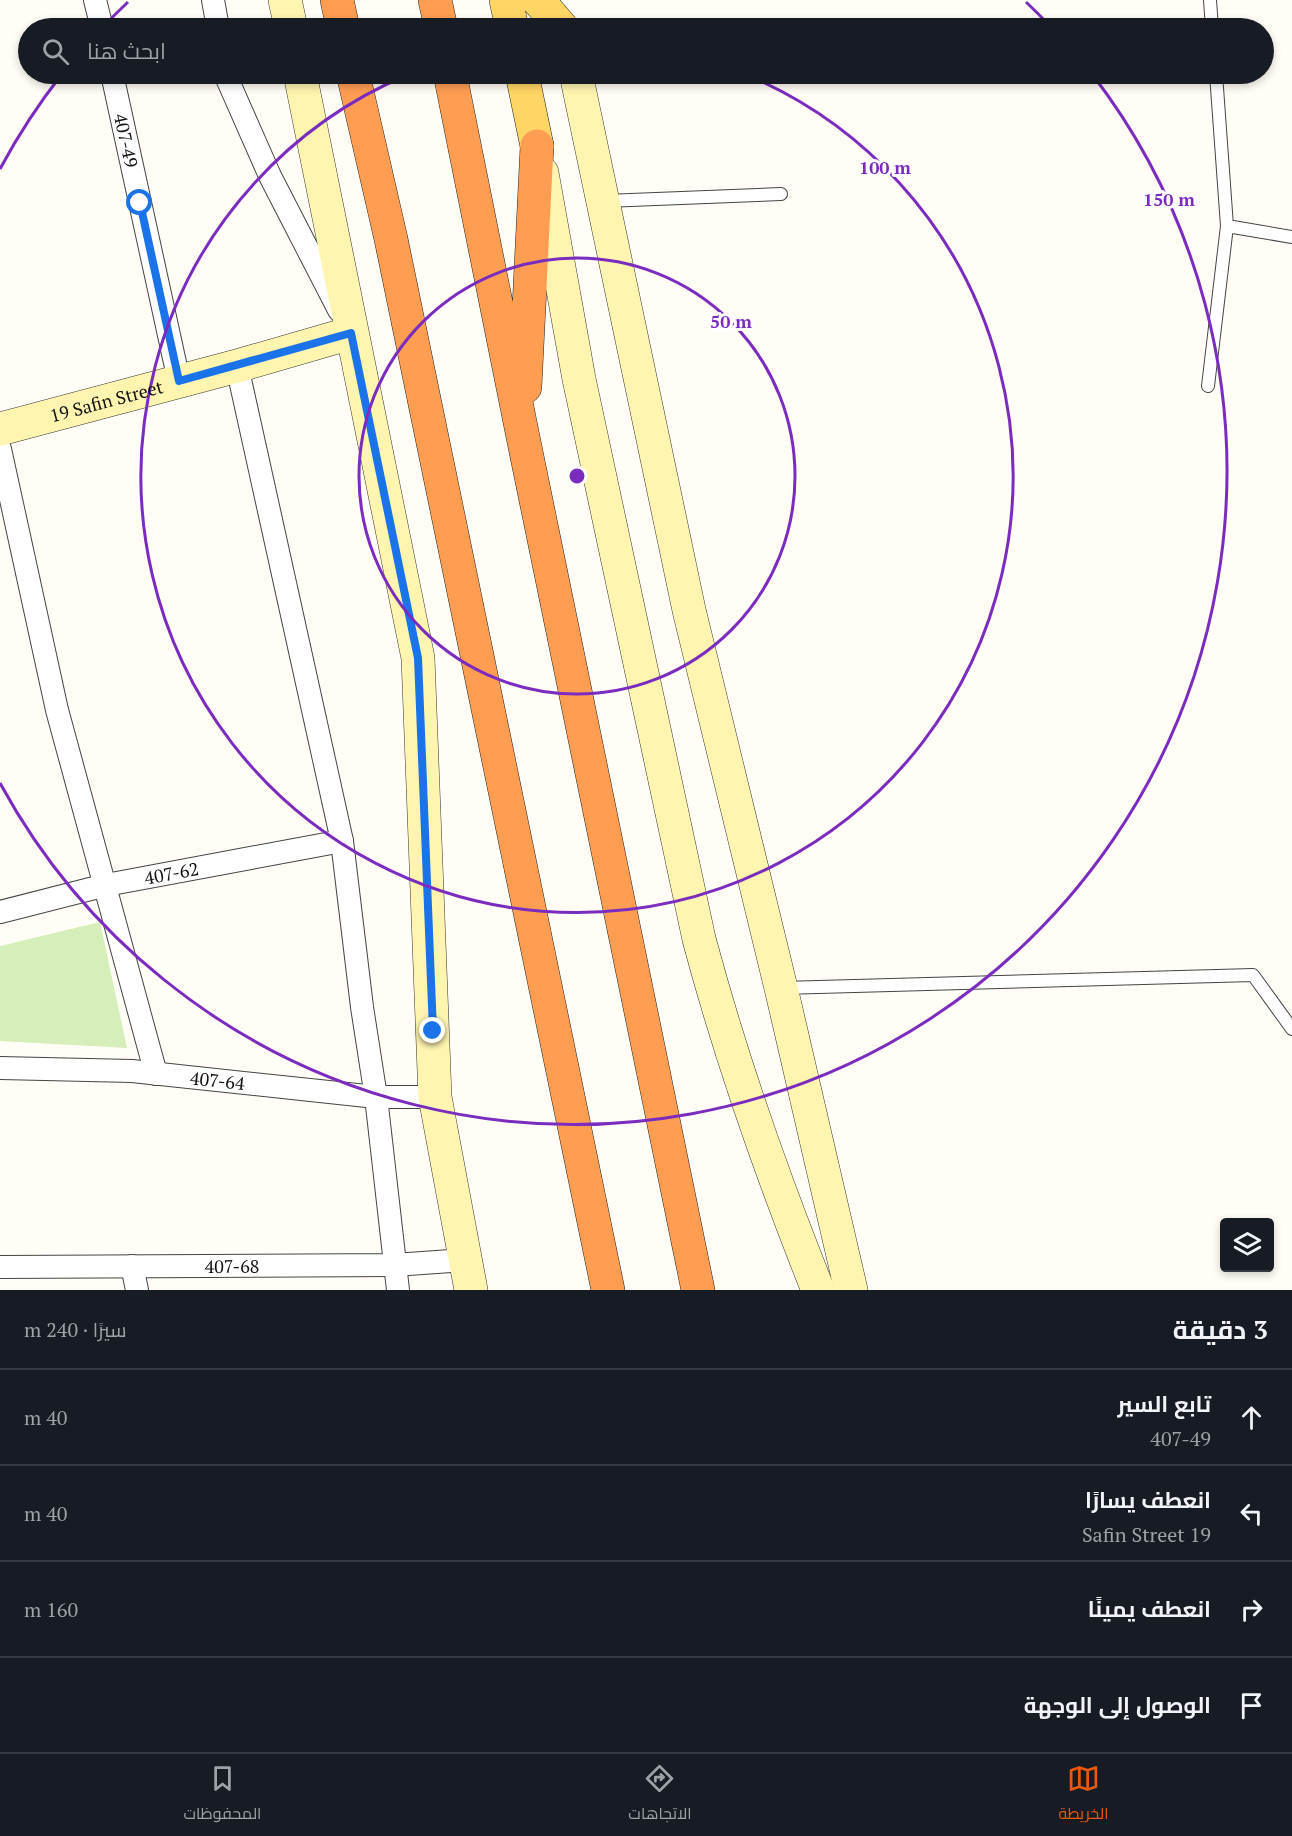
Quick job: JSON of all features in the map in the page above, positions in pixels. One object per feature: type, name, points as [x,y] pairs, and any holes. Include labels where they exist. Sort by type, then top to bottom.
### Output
[{"type":"highway","points":[[337,0],[341,18]]},
{"type":"highway","points":[[435,0],[439,18]]},
{"type":"highway","points":[[355,84],[391,239],[608,1290]]},
{"type":"highway","points":[[452,84],[698,1290]]},
{"type":"highway","points":[[523,437],[537,146]]},
{"type":"main road","points":[[285,0],[289,18]]},
{"type":"main road","points":[[507,0],[510,18]]},
{"type":"main road","points":[[538,0],[555,18]]},
{"type":"main road","points":[[559,0],[562,18]]},
{"type":"main road","points":[[302,84],[418,658],[435,1097],[468,1275]]},
{"type":"main road","points":[[524,84],[579,379],[699,939],[721,1020],[788,1215],[818,1290]]},
{"type":"main road","points":[[578,84],[689,610],[781,988],[851,1290]]},
{"type":"main road","name":"19 Safin Street","points":[[0,429],[351,333]]},
{"type":"street","points":[[96,0],[100,18]]},
{"type":"street","points":[[213,0],[216,18]]},
{"type":"street","name":"407-49","points":[[114,84],[179,381]]},
{"type":"street","points":[[229,84],[270,176],[351,333]]},
{"type":"street","points":[[237,366],[342,841],[362,1007],[376,1096],[398,1290]]},
{"type":"street","points":[[0,449],[57,710],[156,1074]]},
{"type":"street","name":"407-62","points":[[0,912],[106,885],[342,841]]},
{"type":"street","name":"407-64","points":[[0,1068],[156,1074],[376,1096],[435,1097]]},
{"type":"street","name":"407-68","points":[[0,1267],[394,1265],[468,1275]]},
{"type":"street","points":[[132,1266],[137,1290]]},
{"type":"lane","points":[[1210,0],[1211,18]]},
{"type":"lane","points":[[1208,386],[1227,226],[1217,84]]},
{"type":"lane","points":[[604,201],[781,194]]},
{"type":"lane","points":[[1227,226],[1292,237]]},
{"type":"lane","points":[[781,988],[1253,975],[1292,1029]]},
{"type":"green space","points":[[100,922],[127,1048],[0,1041],[0,946]]},
{"type":"route","points":[[140,203],[179,381],[351,333],[418,658],[433,1031]]}]
